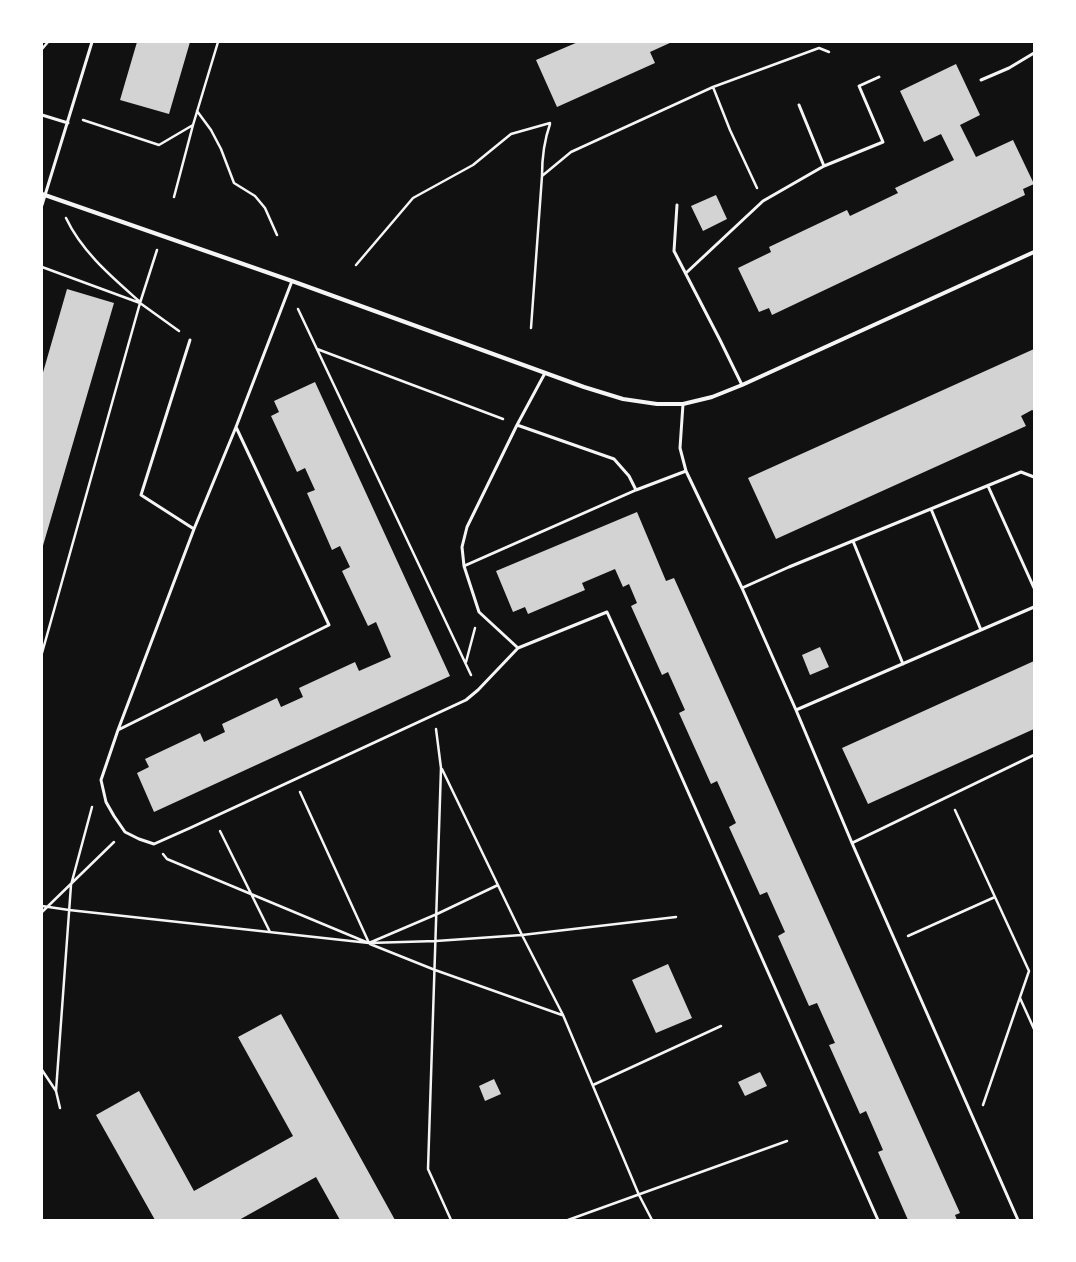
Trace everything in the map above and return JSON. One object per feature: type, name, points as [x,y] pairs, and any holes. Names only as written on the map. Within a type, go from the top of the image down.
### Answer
[{"type":"street","points":[[43,195],[292,281],[584,387],[623,399],[658,404],[683,404],[712,397],[742,385],[1034,252]]},
{"type":"lane","points":[[42,205],[43,195],[68,124],[92,42]]},
{"type":"lane","points":[[981,80],[1009,68],[1034,53]]},
{"type":"lane","points":[[686,273],[763,201],[824,166],[883,142],[859,86],[879,78]]},
{"type":"lane","points":[[799,105],[824,166]]},
{"type":"lane","points":[[42,115],[68,124]]},
{"type":"lane","points":[[677,205],[674,251],[742,385]]},
{"type":"lane","points":[[292,281],[263,353],[236,427],[194,529],[118,730],[101,780],[106,802],[114,816],[125,832],[154,844],[466,700],[478,690],[518,648],[607,612],[878,1220]]},
{"type":"lane","points":[[190,340],[141,495],[194,529]]},
{"type":"lane","points":[[518,648],[479,612],[464,566],[462,547],[466,527],[545,373]]},
{"type":"lane","points":[[683,404],[680,448],[686,471],[742,588],[895,942],[977,1124],[1018,1220]]},
{"type":"lane","points":[[517,425],[614,459],[629,476],[636,490]]},
{"type":"lane","points":[[118,730],[329,625],[236,427]]},
{"type":"lane","points":[[464,566],[636,490],[686,471]]},
{"type":"lane","points":[[742,588],[1021,472],[1034,477]]},
{"type":"lane","points":[[988,486],[1034,588]]},
{"type":"lane","points":[[931,509],[981,630]]},
{"type":"lane","points":[[853,541],[903,664]]},
{"type":"lane","points":[[796,710],[1034,607]]},
{"type":"lane","points":[[852,843],[1034,755]]},
{"type":"path","points":[[42,49],[48,42]]},
{"type":"path","points":[[174,198],[193,125],[218,42]]},
{"type":"path","points":[[542,176],[571,152],[714,87],[819,48],[829,52]]},
{"type":"path","points":[[714,87],[730,130],[763,201]]},
{"type":"path","points":[[197,111],[211,130],[221,149],[234,183],[255,196],[265,208],[277,235]]},
{"type":"path","points":[[70,116],[159,145],[193,125]]},
{"type":"path","points":[[356,265],[413,198],[473,165],[511,134],[550,123],[544,139],[531,328]]},
{"type":"path","points":[[59,200],[66,220],[81,243],[102,268],[140,303],[190,340]]},
{"type":"path","points":[[42,653],[140,303],[161,236]]},
{"type":"path","points":[[42,267],[140,303]]},
{"type":"path","points":[[285,299],[298,309],[478,690]]},
{"type":"path","points":[[317,348],[517,425]]},
{"type":"path","points":[[466,662],[479,612]]},
{"type":"path","points":[[434,714],[441,768],[428,1169],[451,1220]]},
{"type":"path","points":[[441,768],[522,935],[563,1015],[639,1195],[652,1220]]},
{"type":"path","points":[[294,779],[369,943]]},
{"type":"path","points":[[60,1108],[56,1091],[71,885],[90,814],[101,780]]},
{"type":"path","points":[[949,797],[1029,971],[977,1124]]},
{"type":"path","points":[[213,818],[270,932]]},
{"type":"path","points":[[42,912],[125,832]]},
{"type":"path","points":[[154,844],[168,859],[435,970],[563,1015]]},
{"type":"path","points":[[369,943],[437,914],[498,885]]},
{"type":"path","points":[[895,942],[995,897]]},
{"type":"path","points":[[42,906],[369,943],[436,941],[522,935],[676,917]]},
{"type":"path","points":[[1020,998],[1034,1029]]},
{"type":"path","points":[[593,1085],[721,1026]]},
{"type":"path","points":[[42,1070],[56,1091]]},
{"type":"path","points":[[568,1220],[787,1141]]},
{"type":"building","points":[[137,42],[190,42],[169,114],[120,100]]},
{"type":"building","points":[[578,42],[672,42],[650,52],[655,63],[557,107],[536,60]]},
{"type":"building","points":[[956,64],[980,115],[960,125],[976,157],[1013,140],[1034,184],[1023,189],[1025,195],[772,315],[769,308],[759,312],[738,268],[771,252],[769,247],[847,210],[850,216],[898,193],[895,188],[954,160],[941,134],[924,142],[900,91]]},
{"type":"building","points":[[716,195],[727,219],[703,231],[691,206]]},
{"type":"building","points":[[67,289],[114,303],[42,549],[42,376]]},
{"type":"building","points":[[1034,349],[1034,411],[1032,410],[1021,416],[1026,426],[776,539],[748,478]]},
{"type":"building","points":[[315,382],[450,676],[154,812],[137,773],[149,767],[145,759],[200,733],[204,742],[225,732],[222,724],[277,698],[281,707],[303,697],[299,688],[355,662],[359,671],[391,657],[376,622],[368,626],[342,571],[350,567],[340,546],[332,550],[307,493],[315,490],[305,468],[297,472],[271,416],[279,412],[274,401]]},
{"type":"building","points":[[637,512],[666,581],[674,578],[960,1213],[955,1215],[957,1220],[908,1220],[878,1152],[883,1150],[866,1111],[860,1114],[829,1045],[835,1043],[817,1003],[809,1006],[778,936],[785,932],[767,892],[760,895],[729,827],[736,823],[717,781],[711,784],[679,713],[685,710],[668,672],[662,675],[631,606],[637,603],[629,584],[623,587],[615,569],[582,583],[585,590],[528,614],[525,607],[513,612],[496,571]]},
{"type":"building","points":[[820,647],[829,667],[810,675],[802,655]]},
{"type":"building","points":[[1034,661],[1034,729],[868,804],[842,748]]},
{"type":"building","points":[[668,964],[692,1018],[656,1033],[632,980]]},
{"type":"building","points":[[281,1014],[395,1220],[340,1220],[316,1177],[239,1220],[155,1220],[96,1115],[139,1091],[194,1191],[293,1136],[238,1037]]},
{"type":"building","points":[[760,1072],[767,1086],[745,1096],[738,1082]]},
{"type":"building","points":[[494,1079],[501,1094],[485,1101],[479,1086]]}]
